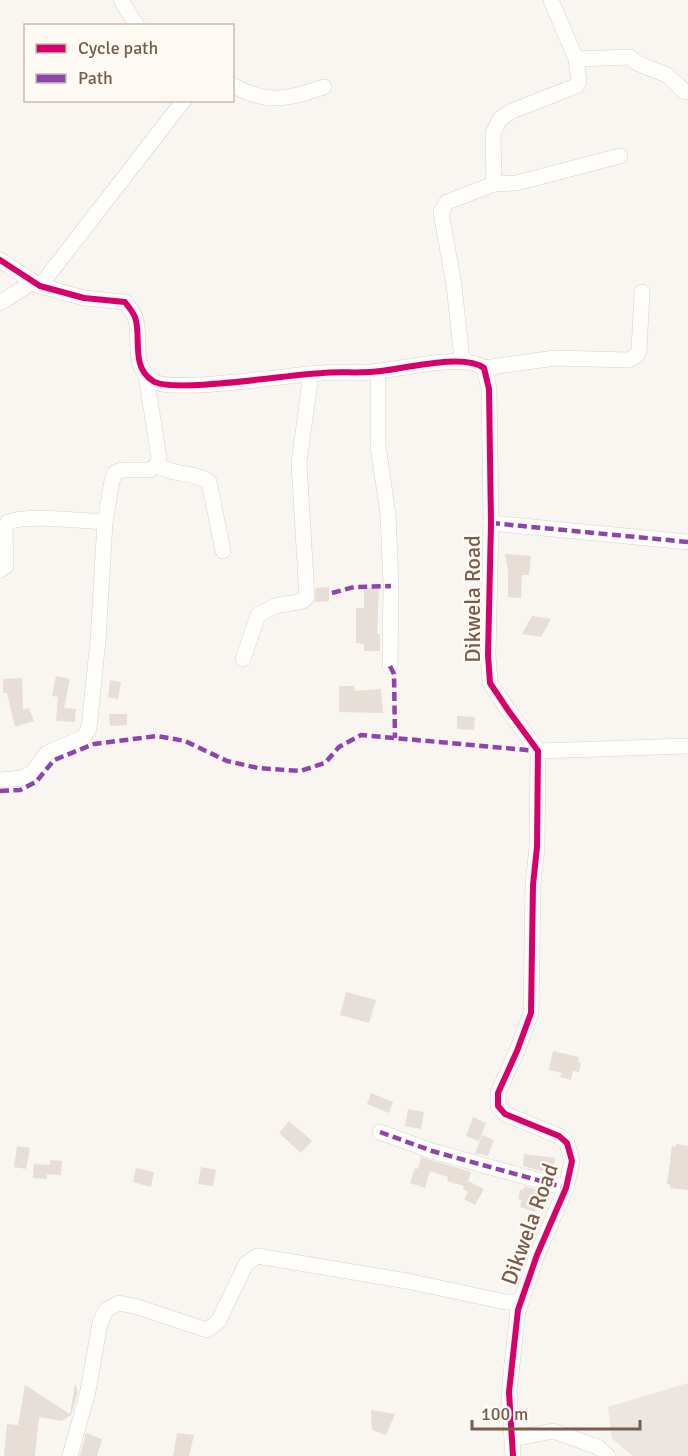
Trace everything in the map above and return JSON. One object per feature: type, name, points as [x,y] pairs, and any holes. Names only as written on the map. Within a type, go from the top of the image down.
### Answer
[{"type":"street","points":[[121,0],[136,24]]},
{"type":"street","points":[[494,184],[493,133],[500,119],[512,111],[576,86],[579,82],[576,59],[551,0]]},
{"type":"street","points":[[576,59],[630,57],[637,63],[667,75],[685,92]]},
{"type":"street","points":[[234,86],[246,93],[277,100],[299,96],[324,87]]},
{"type":"street","points":[[0,303],[36,284],[182,102]]},
{"type":"street","points":[[462,360],[454,285],[441,212],[447,202],[494,184],[516,183],[620,156]]},
{"type":"street","points":[[0,260],[36,284],[84,298],[125,302],[135,317],[138,357],[146,375],[159,458],[157,465],[150,470],[121,470],[115,473],[105,522],[98,640],[89,728],[84,737],[47,753],[33,772],[23,778],[0,780]]},
{"type":"street","points":[[146,375],[154,382],[171,386],[311,374],[378,371],[462,360],[477,362],[484,368],[555,358],[628,360],[637,356],[639,350],[642,292]]},
{"type":"street","name":"Dikwela Road","points":[[484,368],[489,389],[491,523],[488,655],[490,683],[538,750],[537,847],[532,885],[531,1013],[518,1051],[498,1093],[498,1106],[505,1114],[559,1136],[567,1143],[572,1161],[566,1188],[537,1255],[518,1310],[509,1392],[513,1456]]},
{"type":"street","points":[[378,371],[378,446],[389,524],[390,666]]},
{"type":"street","points":[[243,659],[258,615],[275,606],[303,601],[307,597],[299,463],[311,374]]},
{"type":"street","points":[[157,465],[166,471],[203,478],[209,482],[223,551]]},
{"type":"street","points":[[0,570],[6,566],[5,529],[8,522],[15,519],[35,519],[105,522]]},
{"type":"street","points":[[491,523],[688,542]]},
{"type":"street","points":[[538,750],[688,746]]},
{"type":"street","points":[[380,1132],[432,1151],[566,1188]]},
{"type":"street","points":[[70,1456],[88,1391],[100,1323],[106,1310],[119,1303],[207,1330],[218,1322],[246,1264],[257,1256],[407,1281],[506,1302],[520,1302]]},
{"type":"street","points":[[512,1439],[553,1431],[598,1447],[608,1456]]},
{"type":"shaded area","points":[[688,1383],[688,1456],[633,1456],[612,1439],[608,1407]]},
{"type":"building","points":[[505,554],[531,556],[529,575],[522,575],[521,598],[508,597],[508,571]]},
{"type":"building","points":[[329,587],[329,601],[315,602],[316,588]]},
{"type":"building","points":[[364,588],[379,588],[377,634],[380,634],[380,651],[364,651],[364,644],[356,643],[356,608],[364,608]]},
{"type":"building","points":[[532,616],[551,619],[541,637],[522,634]]},
{"type":"building","points":[[56,676],[70,679],[64,708],[76,709],[75,722],[56,721],[58,697],[52,696]]},
{"type":"building","points":[[22,678],[23,710],[29,708],[34,721],[15,727],[7,693],[3,693],[3,679]]},
{"type":"building","points":[[110,680],[121,682],[118,699],[108,697]]},
{"type":"building","points":[[339,686],[354,686],[355,691],[381,689],[383,713],[339,712]]},
{"type":"building","points":[[109,714],[127,714],[127,725],[110,726]]},
{"type":"building","points":[[457,716],[475,717],[474,730],[457,729]]},
{"type":"building","points":[[346,992],[376,1000],[369,1023],[340,1015]]},
{"type":"building","points":[[553,1051],[579,1057],[578,1062],[581,1063],[579,1072],[573,1071],[571,1080],[560,1077],[562,1073],[549,1070]]},
{"type":"building","points":[[371,1093],[393,1102],[389,1113],[367,1104]]},
{"type":"building","points":[[408,1109],[424,1112],[421,1129],[405,1126]]},
{"type":"building","points":[[473,1117],[486,1123],[479,1141],[466,1136]]},
{"type":"building","points":[[289,1121],[312,1141],[301,1153],[279,1133]]},
{"type":"building","points":[[482,1135],[494,1140],[488,1156],[475,1153]]},
{"type":"building","points":[[676,1144],[688,1146],[688,1190],[670,1188],[671,1185],[667,1184],[672,1146],[676,1147]]},
{"type":"building","points":[[17,1146],[30,1148],[26,1169],[14,1167]]},
{"type":"building","points":[[524,1154],[555,1158],[553,1174],[523,1166]]},
{"type":"building","points":[[421,1157],[471,1172],[468,1181],[484,1189],[475,1205],[464,1199],[468,1192],[463,1189],[464,1186],[447,1181],[448,1177],[430,1171],[425,1188],[410,1183],[415,1168],[418,1169]]},
{"type":"building","points":[[50,1160],[62,1161],[61,1175],[47,1174],[47,1179],[33,1178],[34,1164],[50,1165]]},
{"type":"building","points":[[201,1167],[216,1170],[213,1186],[198,1184]]},
{"type":"building","points":[[136,1168],[154,1172],[151,1187],[133,1182]]},
{"type":"building","points":[[524,1186],[537,1190],[536,1194],[541,1195],[536,1212],[520,1207],[522,1200],[518,1199],[520,1190],[524,1189]]},
{"type":"building","points":[[75,1384],[78,1392],[71,1415],[62,1421],[39,1417],[35,1456],[4,1456],[7,1424],[18,1425],[25,1385],[70,1414]]},
{"type":"building","points":[[371,1410],[395,1414],[386,1435],[372,1430]]},
{"type":"building","points":[[86,1433],[102,1439],[97,1456],[80,1456]]},
{"type":"building","points":[[177,1433],[194,1435],[189,1456],[173,1456]]},
{"type":"marked path","points":[[491,523],[688,542]]},
{"type":"marked path","points":[[332,593],[354,587],[391,586]]},
{"type":"marked path","points":[[390,666],[394,674],[395,738]]},
{"type":"marked path","points":[[0,791],[20,790],[36,782],[54,760],[94,744],[157,736],[185,741],[227,761],[258,768],[300,771],[325,763],[339,747],[361,735],[538,751]]},
{"type":"marked path","points":[[380,1132],[432,1151],[566,1188]]},
{"type":"cycle path","points":[[0,260],[40,286],[84,298],[125,302],[132,311],[137,325],[141,368],[153,381],[165,384],[207,384],[322,373],[374,372],[449,362],[475,364],[484,368],[489,389],[491,523],[488,655],[490,683],[538,751],[531,1013],[498,1093],[498,1106],[505,1114],[559,1136],[567,1143],[572,1161],[566,1188],[537,1255],[518,1310],[509,1392],[513,1456]]}]
